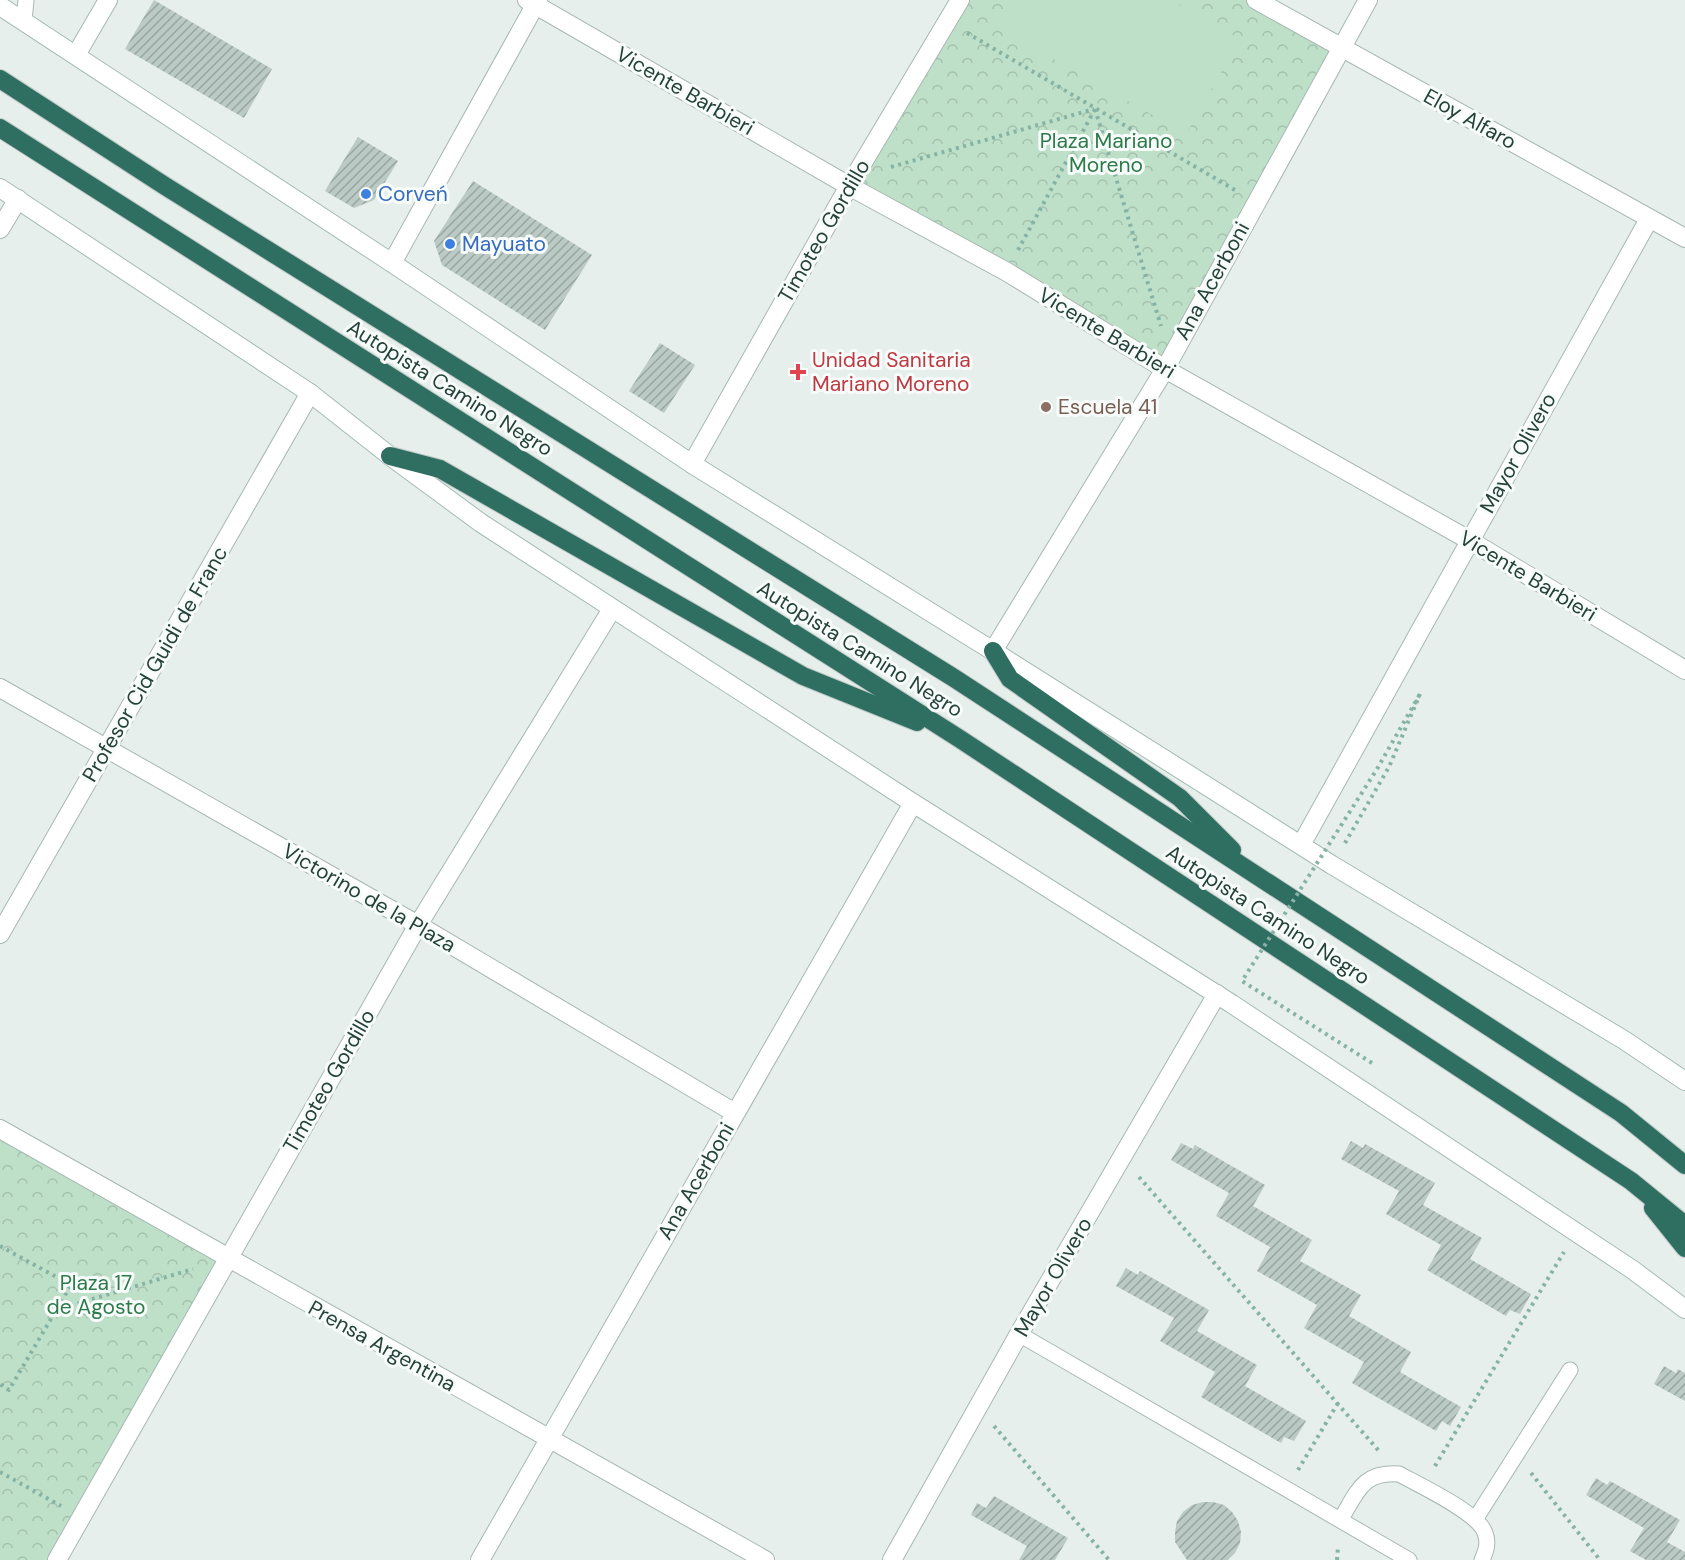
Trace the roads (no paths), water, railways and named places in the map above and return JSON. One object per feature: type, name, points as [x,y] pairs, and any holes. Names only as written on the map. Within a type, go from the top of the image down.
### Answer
[{"type":"highway","name":"Autopista Camino Negro","points":[[0,79],[165,186],[954,678],[1621,1113],[1685,1165]]},
{"type":"highway","name":"Autopista Camino Negro","points":[[0,128],[960,739],[1631,1180],[1685,1224]]},
{"type":"highway","points":[[390,456],[440,468],[803,676],[960,739]]},
{"type":"highway","points":[[993,651],[1010,680],[1180,798],[1259,876]]},
{"type":"highway","points":[[1631,1180],[1685,1248]]},
{"type":"street","points":[[76,55],[108,0]]},
{"type":"street","name":"Timoteo Gordillo","points":[[692,464],[866,156],[960,0]]},
{"type":"street","name":"Eloy Alfaro","points":[[1256,0],[1685,238]]},
{"type":"street","name":"Ana Acerboni","points":[[993,651],[1168,363],[1368,0]]},
{"type":"street","points":[[392,263],[533,2]]},
{"type":"street","name":"Vicente Barbieri","points":[[533,2],[849,186],[1168,363],[1685,670]]},
{"type":"street","points":[[0,6],[392,263],[692,464],[1332,865],[1624,1040],[1685,1081]]},
{"type":"street","points":[[0,188],[310,393],[481,523],[913,803],[1217,994],[1633,1270],[1685,1309]]},
{"type":"street","points":[[0,229],[18,199]]},
{"type":"street","name":"Mayor Olivero","points":[[1300,845],[1649,219]]},
{"type":"street","name":"Profesor Cid Guidi de Franc","points":[[0,934],[310,393]]},
{"type":"street","name":"Timoteo Gordillo","points":[[57,1560],[418,925],[612,609]]},
{"type":"street","name":"Victorino de la Plaza","points":[[0,688],[418,925],[735,1113]]},
{"type":"street","name":"Ana Acerboni","points":[[480,1560],[913,803]]},
{"type":"street","name":"Mayor Olivero","points":[[892,1560],[1019,1334],[1217,994]]},
{"type":"street","name":"Prensa Argentina","points":[[0,1130],[765,1560]]},
{"type":"lane","points":[[24,21],[26,0]]},
{"type":"lane","points":[[1019,1334],[1409,1560]]},
{"type":"lane","points":[[1476,1518],[1570,1370]]},
{"type":"lane","points":[[1341,1519],[1364,1482],[1386,1473],[1399,1474],[1476,1518],[1485,1530],[1488,1544],[1482,1560]]},
{"type":"place","name":"Corveń","points":[[366,194]]},
{"type":"place","name":"Mayuato","points":[[450,244]]},
{"type":"place","name":"Unidad Sanitaria Mariano Moreno","points":[[798,372]]},
{"type":"place","name":"Escuela 41","points":[[1046,407]]},
{"type":"park label","name":"Plaza Mariano Moreno","points":[[1106,153]]},
{"type":"park label","name":"Plaza 17 de Agosto","points":[[96,1295]]}]
